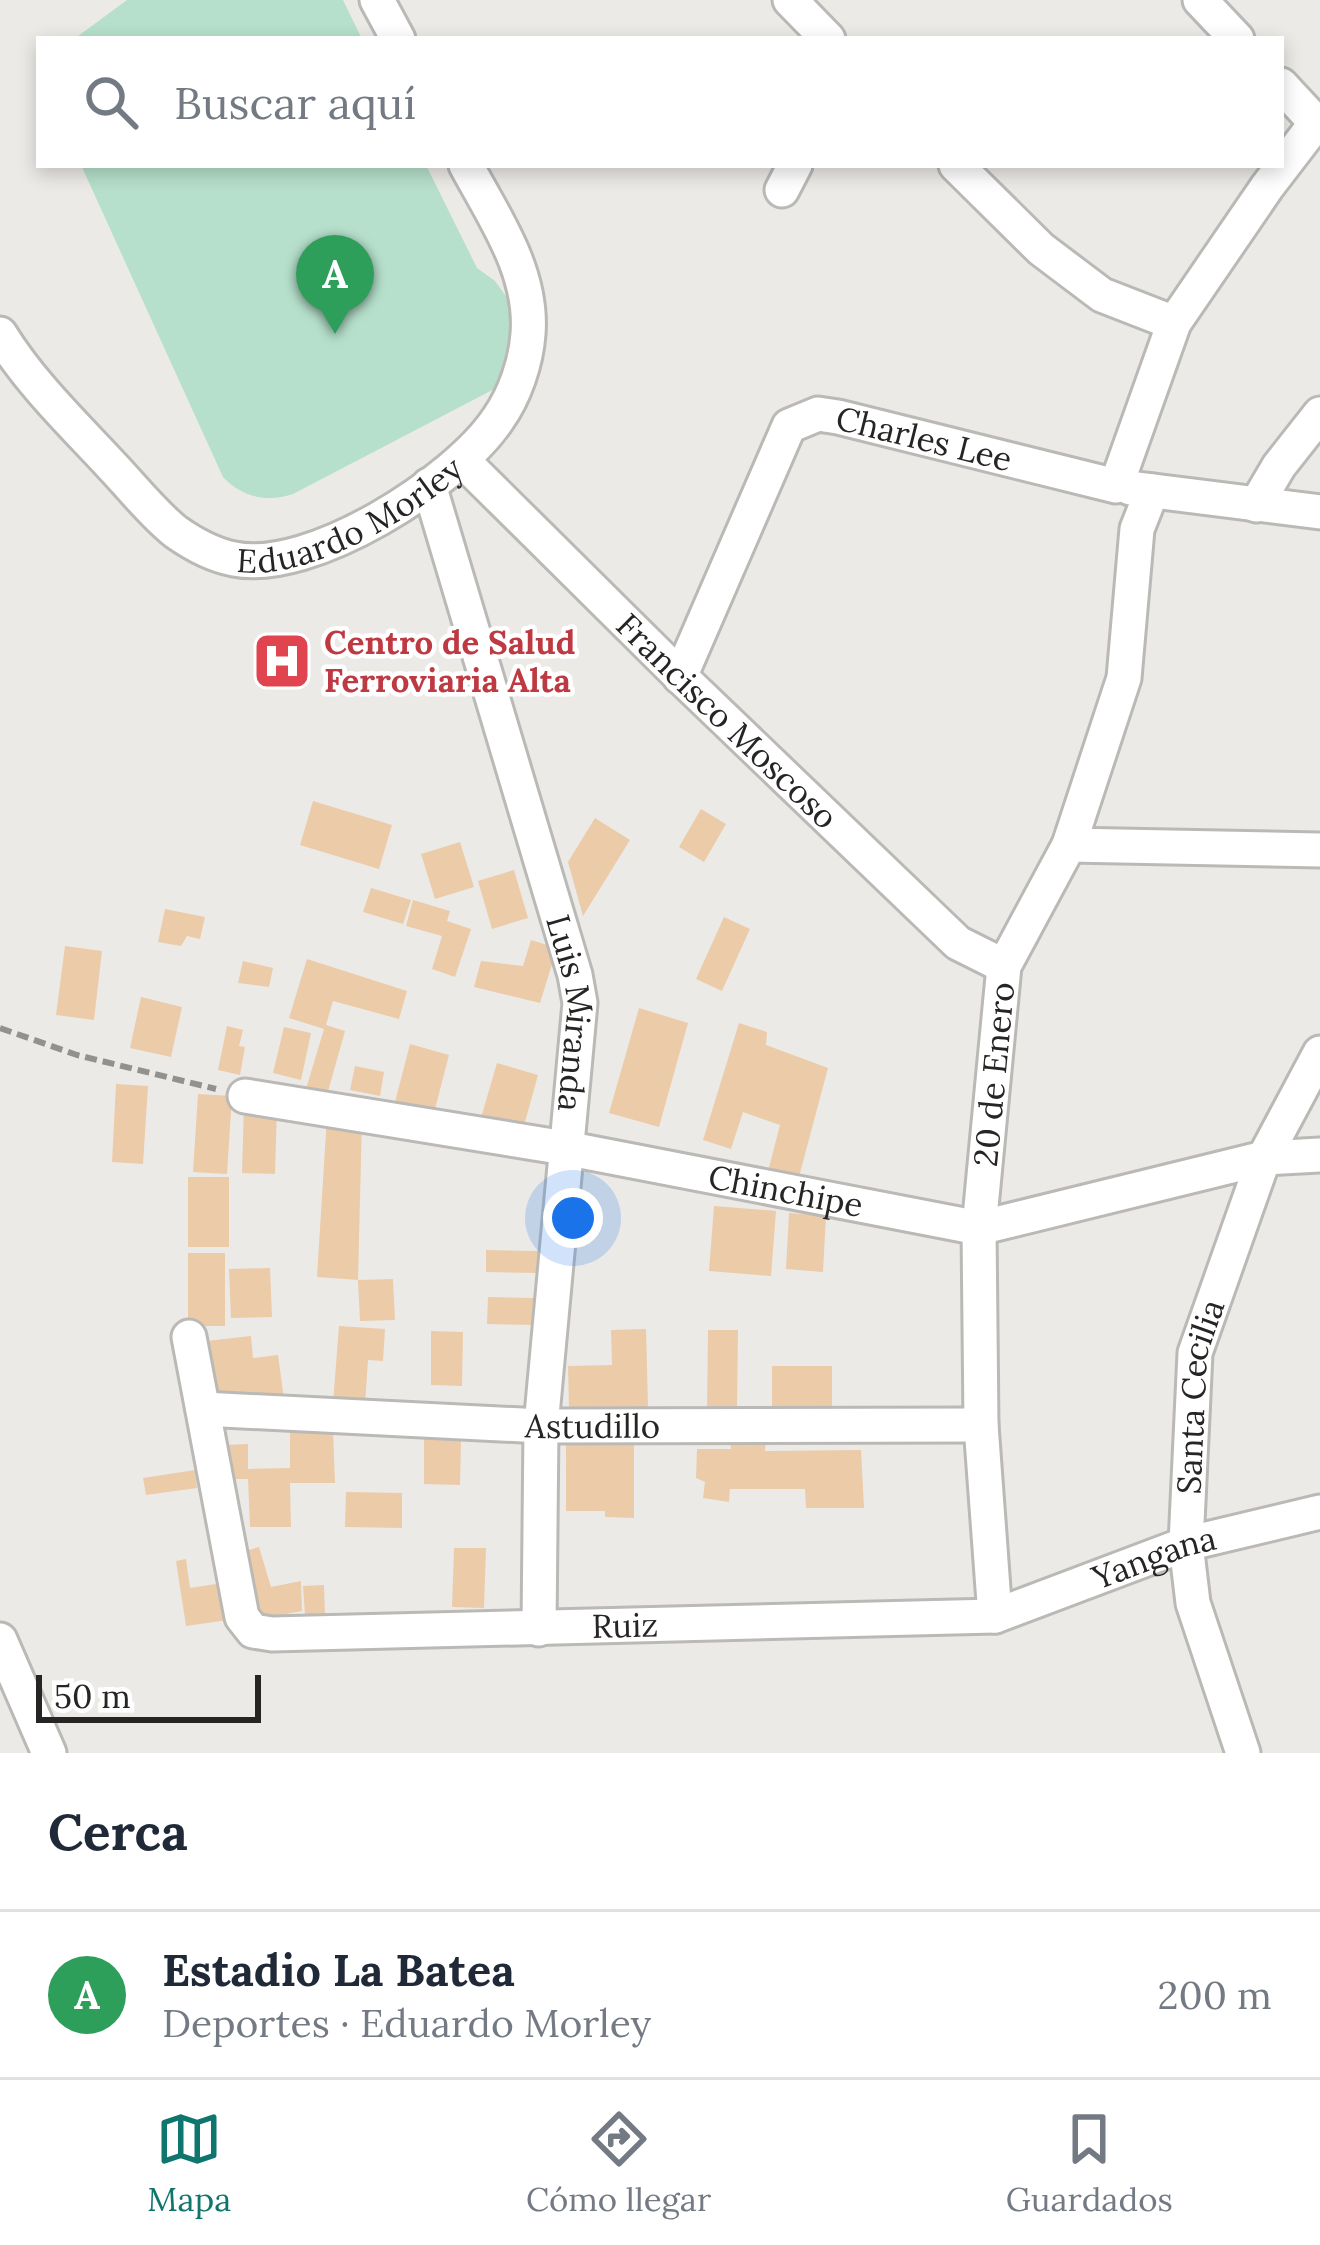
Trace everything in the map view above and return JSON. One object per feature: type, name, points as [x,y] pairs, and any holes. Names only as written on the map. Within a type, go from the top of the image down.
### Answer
[{"type":"street","points":[[377,0],[396,36]]},
{"type":"street","points":[[790,0],[825,36]]},
{"type":"street","points":[[1200,0],[1234,36]]},
{"type":"street","points":[[1284,89],[1318,125],[1284,166]]},
{"type":"street","name":"Eduardo Morley","points":[[0,334],[96,449],[174,530],[202,548],[235,560],[290,559],[339,539],[462,460],[498,419],[518,381],[528,336],[528,299],[519,266],[468,168]]},
{"type":"street","points":[[959,168],[1041,249],[1102,295],[1174,323]]},
{"type":"street","points":[[1116,486],[1174,323],[1283,168]]},
{"type":"street","name":"Charles Lee","points":[[680,676],[788,426],[818,414],[1116,486],[1320,512]]},
{"type":"street","points":[[1256,505],[1279,466],[1320,414]]},
{"type":"street","name":"Francisco Moscoso","points":[[462,460],[958,943],[1004,967]]},
{"type":"street","name":"Luis Miranda","points":[[429,485],[575,975],[579,1029],[541,1426],[539,1629]]},
{"type":"street","name":"20 de Enero","points":[[995,1616],[981,1425],[979,1228],[1004,967],[1069,845],[1124,678],[1137,529],[1152,491]]},
{"type":"street","points":[[1069,845],[1320,850]]},
{"type":"street","name":"Santa Cecilia","points":[[1244,1753],[1193,1603],[1186,1544],[1195,1353],[1264,1158],[1320,1053]]},
{"type":"street","name":"Chinchipe","points":[[245,1096],[565,1148],[979,1228],[1264,1158],[1320,1155]]},
{"type":"street","points":[[189,1337],[203,1409]]},
{"type":"street","name":"Astudillo","points":[[203,1409],[541,1426],[981,1425]]},
{"type":"street","name":"Ruiz","points":[[203,1409],[242,1617],[254,1631],[539,1629],[995,1616]]},
{"type":"street","name":"Yangana","points":[[995,1616],[1186,1544],[1320,1512]]},
{"type":"street","points":[[0,1640],[50,1753]]},
{"type":"path","points":[[0,1028],[77,1054],[245,1096]]},
{"type":"green space","points":[[127,0],[343,0],[361,36],[78,36]]},
{"type":"green space","points":[[82,168],[427,168],[477,268],[508,299],[512,351],[502,385],[293,494],[264,498],[247,494],[223,477]]},
{"type":"building","points":[[313,801],[392,825],[379,869],[300,845]]},
{"type":"building","points":[[701,809],[726,824],[704,862],[679,847]]},
{"type":"building","points":[[595,818],[630,840],[583,916],[568,862]]},
{"type":"building","points":[[460,842],[474,887],[435,899],[421,854]]},
{"type":"building","points":[[514,870],[528,918],[492,929],[478,881]]},
{"type":"building","points":[[371,888],[411,900],[403,924],[363,912]]},
{"type":"building","points":[[413,900],[450,911],[447,921],[471,929],[455,977],[432,969],[442,936],[406,926]]},
{"type":"building","points":[[165,909],[205,917],[200,939],[187,936],[181,946],[158,942]]},
{"type":"building","points":[[724,917],[750,929],[722,991],[696,979]]},
{"type":"building","points":[[531,940],[557,948],[540,1003],[474,987],[481,961],[523,966]]},
{"type":"building","points":[[65,946],[102,951],[94,1020],[56,1015]]},
{"type":"building","points":[[307,959],[407,991],[399,1019],[333,1001],[326,1025],[345,1031],[327,1095],[306,1089],[324,1029],[289,1018]]},
{"type":"building","points":[[243,961],[273,968],[269,987],[238,983]]},
{"type":"building","points":[[141,997],[182,1007],[171,1057],[130,1048]]},
{"type":"building","points":[[639,1008],[688,1023],[659,1127],[609,1113]]},
{"type":"building","points":[[739,1023],[767,1032],[766,1045],[828,1068],[796,1188],[766,1179],[780,1125],[743,1112],[731,1149],[703,1140]]},
{"type":"building","points":[[227,1026],[243,1030],[240,1075],[218,1070]]},
{"type":"building","points":[[284,1027],[311,1033],[301,1080],[273,1073]]},
{"type":"building","points":[[410,1044],[449,1055],[434,1113],[395,1102]]},
{"type":"building","points":[[497,1063],[538,1075],[522,1133],[480,1121]]},
{"type":"building","points":[[355,1066],[384,1072],[380,1096],[350,1090]]},
{"type":"building","points":[[116,1084],[148,1086],[143,1164],[112,1162]]},
{"type":"building","points":[[198,1094],[232,1096],[227,1174],[193,1172]]},
{"type":"building","points":[[244,1104],[277,1105],[275,1174],[242,1173]]},
{"type":"building","points":[[327,1116],[362,1119],[358,1280],[317,1277]]},
{"type":"building","points":[[188,1177],[229,1177],[229,1247],[188,1247]]},
{"type":"building","points":[[714,1206],[776,1211],[771,1276],[709,1271]]},
{"type":"building","points":[[789,1213],[826,1216],[823,1272],[786,1269]]},
{"type":"building","points":[[486,1250],[538,1251],[538,1273],[486,1272]]},
{"type":"building","points":[[188,1253],[225,1253],[225,1326],[188,1326]]},
{"type":"building","points":[[270,1268],[272,1317],[231,1318],[229,1269]]},
{"type":"building","points":[[393,1279],[395,1320],[360,1321],[358,1280]]},
{"type":"building","points":[[488,1297],[535,1298],[535,1325],[487,1324]]},
{"type":"building","points":[[339,1326],[385,1329],[383,1361],[368,1360],[365,1405],[333,1403]]},
{"type":"building","points":[[646,1329],[648,1407],[569,1408],[568,1366],[612,1365],[611,1330]]},
{"type":"building","points":[[708,1330],[738,1330],[737,1413],[707,1413]]},
{"type":"building","points":[[431,1331],[463,1332],[462,1386],[431,1385]]},
{"type":"building","points":[[251,1336],[253,1358],[278,1355],[284,1399],[213,1406],[206,1341]]},
{"type":"building","points":[[772,1366],[832,1366],[832,1412],[772,1411]]},
{"type":"building","points":[[290,1430],[333,1430],[335,1483],[290,1483],[291,1527],[250,1527],[248,1479],[223,1479],[222,1445],[248,1444],[248,1469],[290,1468]]},
{"type":"building","points":[[424,1439],[461,1440],[460,1485],[424,1484]]},
{"type":"building","points":[[566,1441],[634,1442],[634,1518],[605,1517],[605,1511],[566,1511]]},
{"type":"building","points":[[730,1441],[766,1441],[765,1451],[861,1450],[864,1508],[806,1508],[805,1489],[730,1489],[729,1502],[703,1498],[705,1482],[696,1478],[697,1449],[731,1449]]},
{"type":"building","points":[[195,1470],[197,1488],[146,1495],[143,1478]]},
{"type":"building","points":[[346,1492],[402,1493],[402,1528],[345,1527]]},
{"type":"building","points":[[259,1547],[271,1587],[301,1581],[302,1611],[254,1620],[239,1553]]},
{"type":"building","points":[[454,1548],[486,1548],[484,1608],[452,1607]]},
{"type":"building","points":[[186,1559],[190,1588],[222,1583],[228,1620],[186,1626],[176,1561]]},
{"type":"building","points":[[324,1585],[325,1614],[305,1615],[303,1586]]},
{"type":"place","name":"Estadio La Batea","points":[[335,334]]},
{"type":"place","name":"Centro de Salud Ferroviaria Alta","points":[[282,661]]}]
